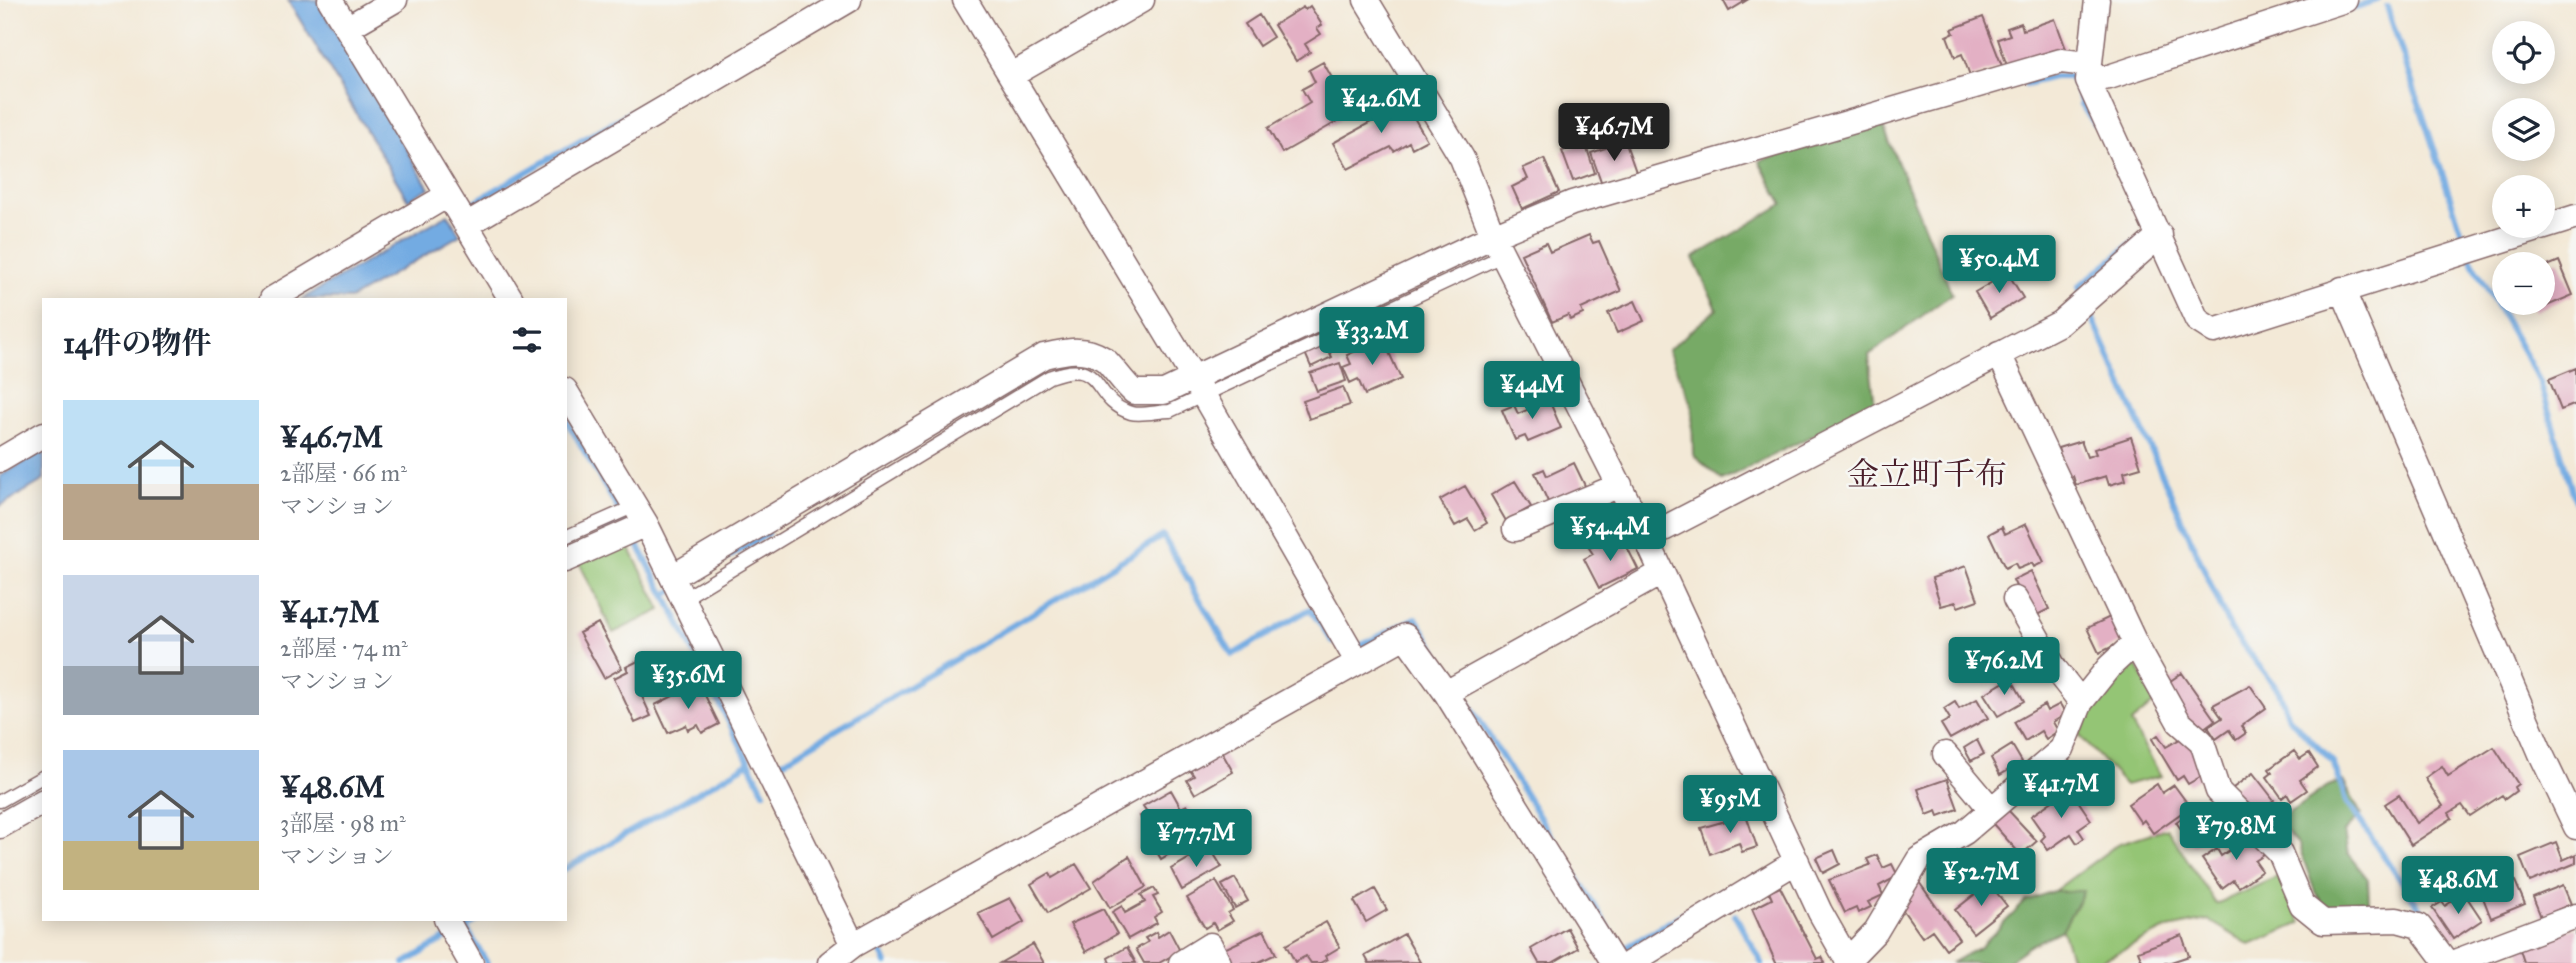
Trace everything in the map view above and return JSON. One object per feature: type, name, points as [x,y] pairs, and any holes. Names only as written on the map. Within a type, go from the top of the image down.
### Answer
[{"type":"street","points":[[330,0],[347,28],[433,204],[466,225],[510,298]]},
{"type":"street","points":[[347,28],[395,0]]},
{"type":"street","points":[[466,225],[849,0]]},
{"type":"street","points":[[965,0],[1198,386],[1357,661]]},
{"type":"street","points":[[1012,75],[1142,0]]},
{"type":"street","points":[[1366,0],[1462,158],[1499,245],[1646,538],[1820,912],[1848,962],[1876,931],[1919,859],[1965,832],[2062,749],[2081,702],[2109,667],[2135,643]]},
{"type":"street","points":[[2097,0],[2088,72],[2098,105],[2197,320],[2214,331],[2576,216]]},
{"type":"street","points":[[678,588],[1044,356],[1075,349],[1105,359],[1119,380],[1134,392],[1164,392],[1198,386],[1499,245],[1572,203],[2061,61],[2109,77],[2345,0]]},
{"type":"street","points":[[274,298],[433,204]]},
{"type":"street","points":[[1646,538],[2060,323],[2160,235]]},
{"type":"street","points":[[2342,289],[2542,756],[2576,827]]},
{"type":"street","points":[[1999,354],[2135,643],[2179,722],[2202,742],[2218,791],[2280,853],[2302,905],[2323,922],[2397,920],[2419,926],[2455,961],[2576,916]]},
{"type":"street","points":[[567,394],[631,519],[678,588],[840,955],[1405,636],[1446,693],[1614,963]]},
{"type":"street","points":[[0,460],[42,436]]},
{"type":"street","points":[[1515,529],[1620,485]]},
{"type":"street","points":[[567,560],[631,519]]},
{"type":"street","points":[[1446,693],[1661,573]]},
{"type":"street","points":[[2015,598],[2055,669],[2081,702]]},
{"type":"street","points":[[1945,754],[1991,809]]},
{"type":"street","points":[[0,826],[42,802]]},
{"type":"street","points":[[1630,963],[1797,860]]},
{"type":"street","points":[[451,929],[471,963]]},
{"type":"street","points":[[1181,963],[1210,945],[1219,963]]},
{"type":"lane","points":[[567,536],[631,519]]},
{"type":"lane","points":[[0,801],[42,777]]},
{"type":"green space","points":[[1883,126],[1952,294],[1869,355],[1875,405],[1722,480],[1693,455],[1692,405],[1668,350],[1717,309],[1693,258],[1783,204],[1759,161]]},
{"type":"green space","points":[[626,541],[661,610],[613,633],[579,562]]},
{"type":"green space","points":[[2135,663],[2157,701],[2131,723],[2161,776],[2125,785],[2079,735],[2108,680]]},
{"type":"green space","points":[[2343,781],[2361,814],[2344,832],[2348,854],[2368,879],[2369,901],[2327,910],[2315,892],[2298,844],[2277,821],[2328,786]]},
{"type":"green space","points":[[2167,828],[2216,904],[2279,876],[2301,923],[2250,945],[2208,920],[2168,928],[2096,963],[2073,963],[2062,930],[2083,891],[2054,891],[2118,844]]},
{"type":"green space","points":[[2054,891],[2084,891],[2062,930],[2031,945],[2005,963],[1951,963],[1980,947],[2027,900]]},
{"type":"water","points":[[288,0],[317,0],[429,188],[408,200]]},
{"type":"water","points":[[448,214],[460,235],[352,298],[304,298]]},
{"type":"water","points":[[42,452],[42,481],[0,506],[0,476]]},
{"type":"building","points":[[1723,0],[1747,0],[1729,11]]},
{"type":"building","points":[[1310,6],[1322,25],[1317,28],[1321,34],[1305,44],[1310,52],[1296,61],[1274,25],[1303,7],[1305,10]]},
{"type":"building","points":[[1259,15],[1273,37],[1259,46],[1245,24]]},
{"type":"building","points":[[1983,17],[2002,66],[1971,78],[1962,54],[1955,57],[1947,36],[1954,33],[1952,29]]},
{"type":"building","points":[[2055,19],[2066,49],[2008,69],[1998,39],[2010,35],[2007,28],[2021,23],[2023,30]]},
{"type":"building","points":[[1323,62],[1341,94],[1329,101],[1340,120],[1282,153],[1268,128],[1310,103],[1302,89],[1315,82],[1309,70]]},
{"type":"building","points":[[1402,97],[1427,140],[1412,148],[1409,142],[1394,151],[1391,147],[1348,169],[1333,143],[1391,111],[1387,105]]},
{"type":"building","points":[[1625,141],[1636,172],[1602,184],[1591,153]]},
{"type":"building","points":[[1585,143],[1595,173],[1573,181],[1562,151]]},
{"type":"building","points":[[1544,159],[1559,192],[1522,209],[1512,187],[1528,179],[1523,168]]},
{"type":"building","points":[[1589,235],[1593,243],[1599,241],[1621,291],[1581,309],[1583,314],[1570,320],[1568,315],[1552,322],[1521,254],[1546,243],[1550,252]]},
{"type":"building","points":[[2559,261],[2573,295],[2555,303],[2555,263]]},
{"type":"building","points":[[2008,273],[2023,298],[1990,318],[1975,292]]},
{"type":"building","points":[[1635,301],[1644,321],[1617,333],[1608,313]]},
{"type":"building","points":[[1383,339],[1401,379],[1365,395],[1358,379],[1350,383],[1343,367],[1351,364],[1347,355]]},
{"type":"building","points":[[1325,343],[1332,357],[1311,367],[1305,353]]},
{"type":"building","points":[[1340,363],[1346,381],[1317,391],[1310,373]]},
{"type":"building","points":[[2576,368],[2576,404],[2561,410],[2549,379]]},
{"type":"building","points":[[1343,387],[1350,405],[1309,419],[1303,401]]},
{"type":"building","points":[[1549,400],[1561,428],[1528,442],[1525,436],[1515,440],[1502,410],[1514,405],[1518,414]]},
{"type":"building","points":[[2131,437],[2141,467],[2124,472],[2126,480],[2109,485],[2106,476],[2076,485],[2073,476],[2067,478],[2058,448],[2081,441],[2087,457],[2096,454],[2094,449]]},
{"type":"building","points":[[1574,463],[1588,492],[1549,504],[1535,473],[1544,469],[1547,476]]},
{"type":"building","points":[[1515,481],[1531,507],[1506,521],[1491,495]]},
{"type":"building","points":[[1465,486],[1487,523],[1475,530],[1468,519],[1455,526],[1440,500]]},
{"type":"building","points":[[2026,524],[2044,562],[2034,567],[2032,563],[2018,569],[2015,563],[2005,568],[1989,534],[2002,527],[2005,534]]},
{"type":"building","points":[[1623,539],[1638,569],[1599,588],[1584,559],[1593,554],[1589,548],[1602,542],[1605,548]]},
{"type":"building","points":[[1966,566],[1978,600],[1958,607],[1956,602],[1941,606],[1932,578]]},
{"type":"building","points":[[2031,571],[2049,609],[2031,618],[2013,580]]},
{"type":"building","points":[[2112,616],[2124,641],[2099,653],[2087,628]]},
{"type":"building","points":[[598,623],[622,668],[604,678],[579,633]]},
{"type":"building","points":[[650,655],[662,679],[639,690],[651,716],[635,723],[614,678],[628,671],[626,667]]},
{"type":"building","points":[[2182,673],[2215,720],[2200,731],[2186,718],[2163,686]]},
{"type":"building","points":[[2011,678],[2024,701],[1998,716],[1984,694]]},
{"type":"building","points":[[699,683],[719,724],[702,733],[698,725],[688,730],[686,725],[668,733],[655,705]]},
{"type":"building","points":[[2250,685],[2266,708],[2241,726],[2246,733],[2236,740],[2229,730],[2216,739],[2208,727],[2222,718],[2213,705]]},
{"type":"building","points":[[1977,699],[1988,718],[1950,739],[1941,724],[1950,719],[1944,709],[1955,702],[1959,709]]},
{"type":"building","points":[[2060,704],[2066,714],[2053,722],[2058,731],[2046,739],[2041,731],[2025,741],[2014,722],[2044,705],[2047,711]]},
{"type":"building","points":[[2158,735],[2166,747],[2182,738],[2190,741],[2205,774],[2188,784],[2183,776],[2177,780],[2152,739]]},
{"type":"building","points":[[1977,740],[1984,754],[1971,761],[1964,748]]},
{"type":"building","points":[[2012,745],[2022,762],[2000,775],[1991,758]]},
{"type":"building","points":[[2494,747],[2518,784],[2514,787],[2516,791],[2505,799],[2502,795],[2470,816],[2462,805],[2449,813],[2452,818],[2411,845],[2385,804],[2399,795],[2417,823],[2443,806],[2425,778],[2442,766],[2448,776]]},
{"type":"building","points":[[1220,749],[1233,772],[1195,794],[1187,780],[1194,776],[1188,767]]},
{"type":"building","points":[[2294,751],[2300,759],[2309,753],[2318,767],[2300,780],[2307,790],[2291,801],[2287,794],[2282,798],[2267,777],[2272,773],[2269,769]]},
{"type":"building","points":[[2253,773],[2274,800],[2249,819],[2229,791]]},
{"type":"building","points":[[1947,779],[1958,809],[1939,816],[1937,811],[1927,815],[1918,789]]},
{"type":"building","points":[[2157,784],[2162,793],[2174,785],[2190,807],[2153,833],[2144,820],[2141,823],[2128,804]]},
{"type":"building","points":[[2070,789],[2091,820],[2078,829],[2084,838],[2077,843],[2071,834],[2048,850],[2041,840],[2045,836],[2031,816]]},
{"type":"building","points":[[1171,790],[1181,808],[1187,805],[1194,816],[1164,833],[1174,851],[1161,859],[1143,828],[1146,826],[1140,816],[1147,812],[1143,806]]},
{"type":"building","points":[[2217,805],[2227,818],[2193,846],[2176,822],[2192,811],[2198,819]]},
{"type":"building","points":[[2008,810],[2037,841],[2021,855],[1993,824]]},
{"type":"building","points":[[1746,815],[1757,847],[1742,852],[1739,843],[1710,854],[1701,828]]},
{"type":"building","points":[[2247,830],[2264,855],[2255,861],[2262,871],[2239,887],[2233,880],[2222,888],[2202,859],[2217,849],[2221,856],[2240,843],[2236,838]]},
{"type":"building","points":[[2556,842],[2563,860],[2576,854],[2576,863],[2530,882],[2520,857]]},
{"type":"building","points":[[1204,850],[1206,854],[1212,851],[1222,867],[1182,890],[1171,869]]},
{"type":"building","points":[[1834,850],[1840,864],[1823,873],[1816,858]]},
{"type":"building","points":[[1877,855],[1883,868],[1892,864],[1898,876],[1879,886],[1883,895],[1868,902],[1871,907],[1858,913],[1856,908],[1845,913],[1829,880],[1870,865],[1867,859]]},
{"type":"building","points":[[1129,856],[1146,887],[1110,908],[1094,881]]},
{"type":"building","points":[[1076,864],[1091,888],[1048,913],[1031,884],[1050,873],[1052,878]]},
{"type":"building","points":[[1235,878],[1248,901],[1235,908],[1222,885]]},
{"type":"building","points":[[1216,881],[1233,910],[1228,913],[1233,921],[1217,930],[1213,923],[1205,928],[1187,898]]},
{"type":"building","points":[[2515,881],[2525,904],[2491,918],[2482,895]]},
{"type":"building","points":[[1919,882],[1959,939],[1946,949],[1932,930],[1922,937],[1900,906],[1910,899],[1908,896]]},
{"type":"building","points":[[1989,883],[2007,906],[1973,933],[1955,910]]},
{"type":"building","points":[[2563,885],[2571,904],[2541,917],[2533,897]]},
{"type":"building","points":[[1780,887],[1817,959],[1822,957],[1825,963],[1776,963],[1752,909],[1772,899],[1769,892]]},
{"type":"building","points":[[1154,888],[1158,895],[1153,897],[1162,912],[1154,917],[1157,923],[1128,939],[1112,912],[1122,906],[1125,913],[1145,902],[1141,895]]},
{"type":"building","points":[[1375,889],[1387,910],[1366,922],[1354,901]]},
{"type":"building","points":[[2464,893],[2482,920],[2453,939],[2432,908],[2442,902],[2445,906]]},
{"type":"building","points":[[1010,898],[1024,922],[993,940],[978,913]]},
{"type":"building","points":[[1103,909],[1117,934],[1086,952],[1070,924]]},
{"type":"building","points":[[1326,922],[1340,947],[1325,956],[1327,959],[1320,963],[1311,963],[1306,956],[1295,962],[1286,945]]},
{"type":"building","points":[[2576,927],[2576,963],[2524,962],[2519,947]]},
{"type":"building","points":[[1567,928],[1578,948],[1552,963],[1539,963],[1531,949]]},
{"type":"building","points":[[1169,930],[1180,951],[1159,963],[1144,963],[1136,949],[1148,942],[1145,938],[1156,932],[1158,937]]},
{"type":"building","points":[[1264,930],[1276,954],[1257,963],[1231,963],[1224,949]]},
{"type":"building","points":[[1404,934],[1420,962],[1369,963],[1365,956]]},
{"type":"building","points":[[2182,935],[2189,956],[2168,963],[2143,963],[2138,951]]},
{"type":"building","points":[[1033,944],[1044,963],[1000,963]]},
{"type":"building","points":[[1127,947],[1136,963],[1110,963],[1108,958]]},
{"type":"waterway","points":[[2347,10],[2378,0]]},
{"type":"waterway","points":[[2387,7],[2466,245]]},
{"type":"waterway","points":[[2075,58],[2083,21]]},
{"type":"waterway","points":[[469,205],[758,39]]},
{"type":"waterway","points":[[2026,84],[2053,77],[2071,77],[2082,103]]},
{"type":"waterway","points":[[2081,104],[2095,124]]},
{"type":"waterway","points":[[2082,295],[2079,286],[2134,242]]},
{"type":"waterway","points":[[2469,256],[2540,382],[2576,503]]},
{"type":"waterway","points":[[2088,308],[2231,630],[2279,691],[2289,718],[2333,762],[2347,802],[2430,923]]},
{"type":"waterway","points":[[567,421],[620,512]]},
{"type":"waterway","points":[[603,530],[624,520],[628,527]]},
{"type":"waterway","points":[[684,584],[767,534]]},
{"type":"waterway","points":[[633,536],[665,595],[674,590]]},
{"type":"waterway","points":[[774,767],[1163,536],[1232,655],[1310,609],[1333,642]]},
{"type":"waterway","points":[[665,595],[764,792]]},
{"type":"waterway","points":[[1360,646],[1416,618],[1452,677]]},
{"type":"waterway","points":[[1463,694],[1622,950],[1721,891]]},
{"type":"waterway","points":[[567,868],[749,763]]},
{"type":"waterway","points":[[1735,915],[1762,963]]},
{"type":"waterway","points":[[458,932],[477,921]]},
{"type":"waterway","points":[[466,927],[487,963]]},
{"type":"waterway","points":[[405,963],[448,937]]},
{"type":"waterway","points":[[872,947],[877,945],[886,963]]},
{"type":"district","name":"金立町千布","points":[[1927,474]]}]
